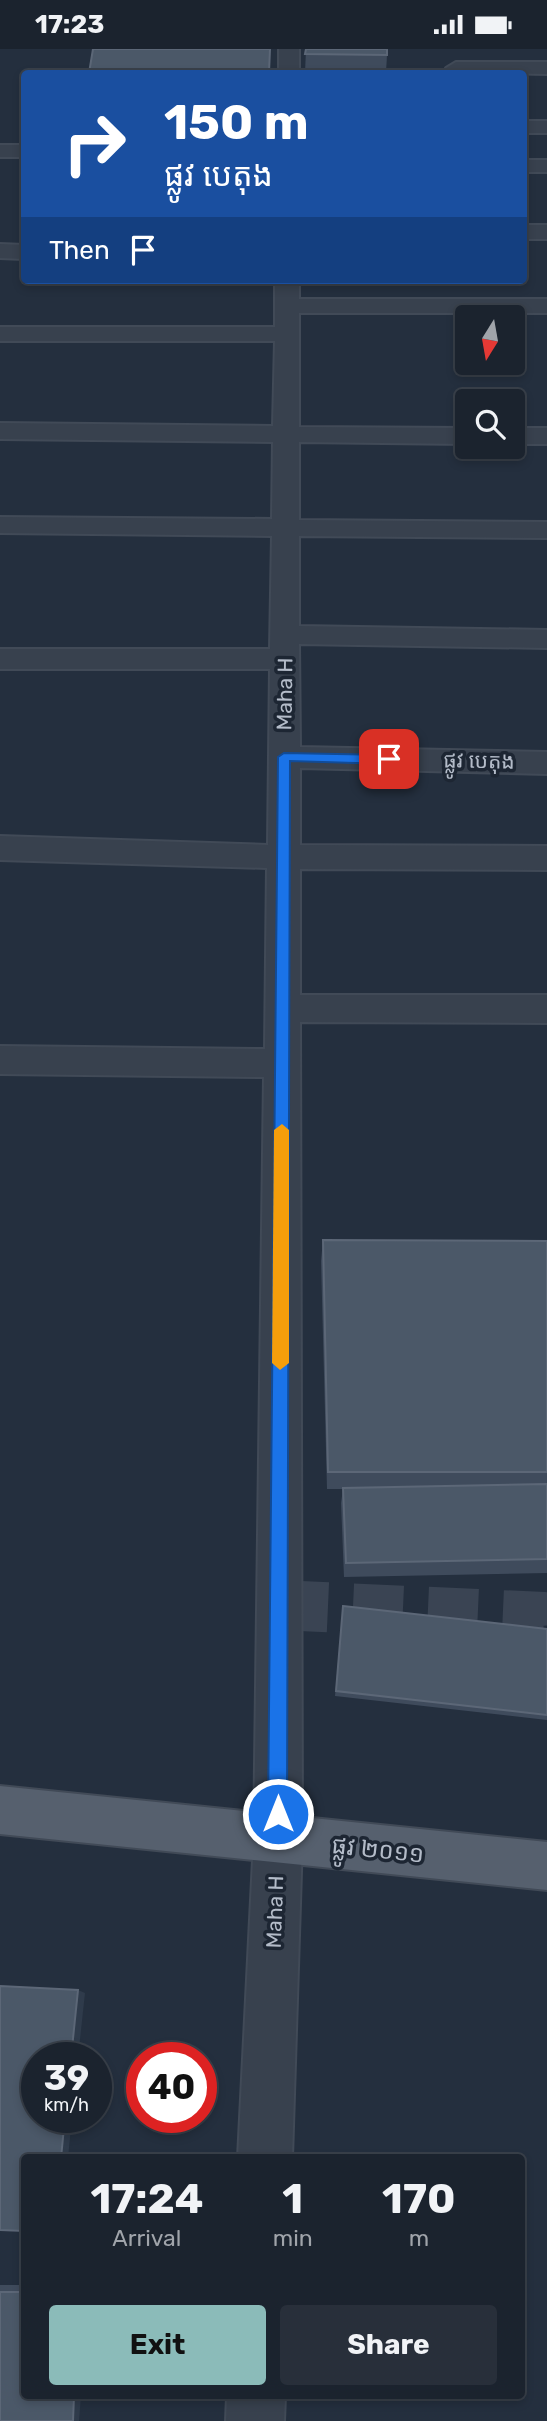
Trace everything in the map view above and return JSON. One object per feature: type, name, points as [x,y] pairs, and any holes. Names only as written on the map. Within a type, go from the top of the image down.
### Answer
[{"type":"main road","name":"ផ្លូវ ២០១១","points":[[0,1810],[547,1867]]},
{"type":"street","points":[[289,49],[289,70]]},
{"type":"street","points":[[456,68],[493,70]]},
{"type":"street","points":[[523,70],[547,68]]},
{"type":"street","points":[[527,127],[547,127]]},
{"type":"street","points":[[0,151],[21,151]]},
{"type":"street","points":[[527,166],[547,166]]},
{"type":"street","points":[[527,232],[547,232]]},
{"type":"street","points":[[0,251],[21,251]]},
{"type":"street","points":[[0,334],[287,307],[547,306]]},
{"type":"street","name":"Maha H","points":[[265,2154],[278,1840],[287,307]]},
{"type":"street","points":[[0,431],[455,436]]},
{"type":"street","points":[[525,436],[547,436]]},
{"type":"street","points":[[0,525],[547,530]]},
{"type":"street","points":[[0,659],[547,639]]},
{"type":"street","name":"ផ្លូវ បេតុង","points":[[284,757],[547,763]]},
{"type":"street","points":[[0,848],[283,857],[547,858]]},
{"type":"street","points":[[282,1008],[547,1009]]},
{"type":"street","points":[[0,1060],[282,1063]]},
{"type":"street","points":[[256,2399],[256,2421]]},
{"type":"building","points":[[93,49],[270,49],[269,70],[90,70]]},
{"type":"building","points":[[306,49],[387,49],[387,55],[305,54]]},
{"type":"building","points":[[323,1240],[547,1241],[547,1472],[328,1472]]},
{"type":"building","points":[[547,1484],[547,1559],[346,1563],[343,1488]]},
{"type":"building","points":[[343,1606],[547,1629],[547,1715],[336,1691]]},
{"type":"building","points":[[0,1986],[78,1990],[73,2042],[21,2042],[21,2133],[63,2133],[61,2154],[21,2154],[21,2231],[0,2230]]},
{"type":"building","points":[[0,2292],[21,2292],[21,2399],[74,2399],[73,2421],[0,2421]]},
{"type":"tunnel","points":[[278,1605],[544,1617],[547,1657]]},
{"type":"slow traffic","points":[[280,1363],[282,1130]]},
{"type":"route","points":[[278,1814],[284,757],[389,759]]}]
